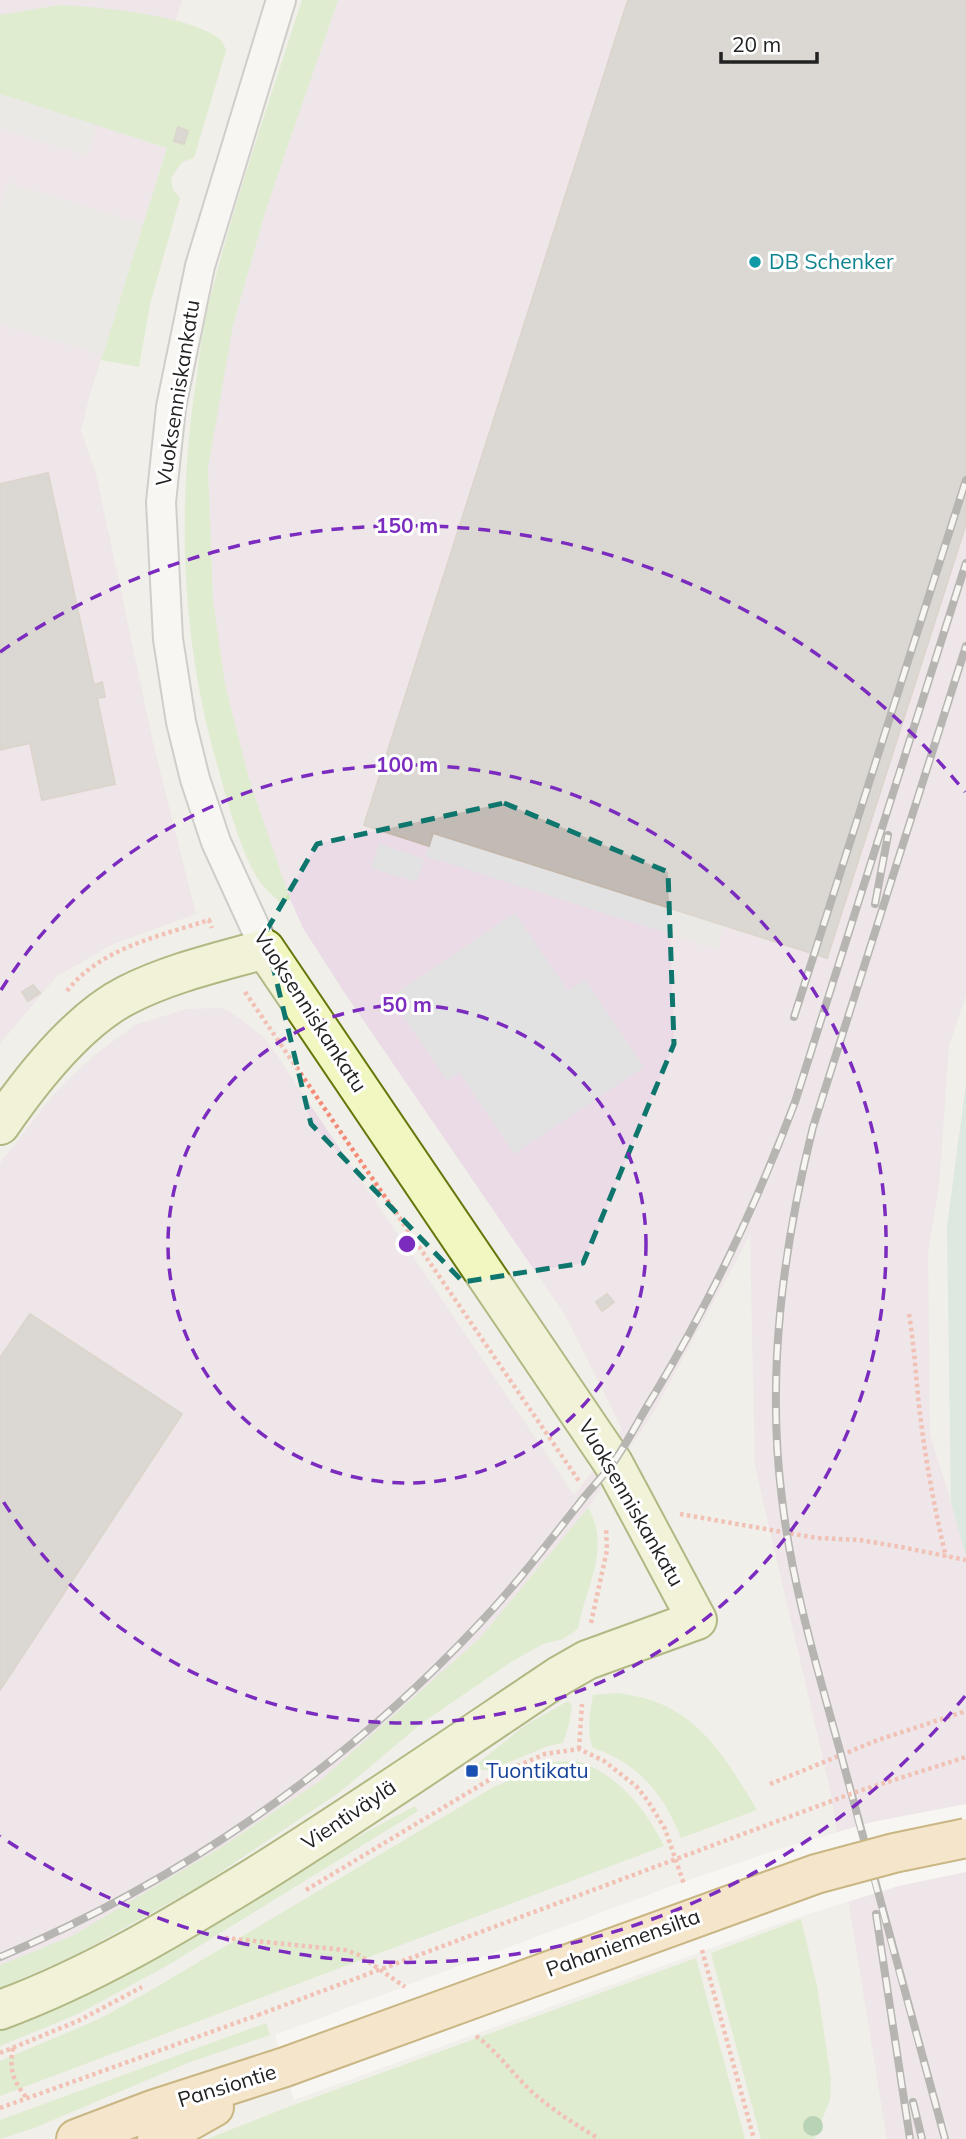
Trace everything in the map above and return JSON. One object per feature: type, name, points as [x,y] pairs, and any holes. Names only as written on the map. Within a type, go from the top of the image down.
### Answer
[{"type":"main road","name":"Pahaniemensilta","points":[[285,2067],[816,1874],[894,1853],[966,1838]]},
{"type":"main road","name":"Pansiontie","points":[[76,2139],[155,2109],[285,2067]]},
{"type":"main road","name":"Pansiontie","points":[[157,2139],[285,2067]]},
{"type":"street","name":"Vuoksenniskankatu","points":[[281,0],[200,266],[171,407],[161,502],[168,639],[181,722],[195,779],[216,842],[265,949],[607,1453],[697,1620]]},
{"type":"street","points":[[0,1125],[23,1092],[62,1047],[125,995],[169,977],[265,949]]},
{"type":"street","name":"Vientiväylä","points":[[0,2010],[74,1979],[165,1932],[306,1845],[587,1660],[697,1620]]},
{"type":"path","points":[[252,1005],[582,1486]]},
{"type":"path","points":[[909,1314],[934,1508],[946,1557]]},
{"type":"path","points":[[638,1507],[817,1538],[860,1540],[966,1560]]},
{"type":"path","points":[[579,1749],[592,1619],[607,1550],[607,1531],[603,1521]]},
{"type":"path","points":[[770,1784],[878,1740],[966,1711]]},
{"type":"path","points":[[0,2108],[828,1801],[966,1757]]},
{"type":"path","points":[[13,2048],[10,2065],[13,2081],[27,2098]]},
{"type":"highlighted area","points":[[504,803],[668,872],[674,1044],[583,1263],[463,1282],[311,1124],[265,933],[317,844]]},
{"type":"shaded area","points":[[0,0],[182,0],[163,62],[0,56]]},
{"type":"shaded area","points":[[338,0],[966,0],[966,492],[820,956],[966,503],[966,994],[949,1046],[939,1186],[928,1253],[930,1435],[966,1550],[966,2139],[887,2139],[830,1789],[755,1466],[750,1235],[652,1415],[588,1508],[480,1638],[320,1781],[220,1848],[72,1936],[0,1965],[0,1163],[54,1094],[92,1057],[135,1025],[187,1009],[223,1008],[242,1020],[265,1038],[574,1495],[622,1429],[565,1315],[303,928],[283,883],[249,779],[225,684],[213,600],[208,468],[221,386],[233,325],[266,209]]},
{"type":"shaded area","points":[[0,94],[167,148],[81,431],[96,474],[154,747],[196,914],[113,944],[56,977],[0,1044]]},
{"type":"shaded area","points":[[0,94],[97,125],[87,156],[0,128]]},
{"type":"shaded area","points":[[8,183],[143,224],[103,355],[0,324],[0,210]]},
{"type":"shaded area","points":[[433,833],[724,925],[717,949],[425,856]]},
{"type":"shaded area","points":[[379,844],[424,859],[417,882],[371,868]]},
{"type":"shaded area","points":[[515,913],[568,991],[585,980],[644,1067],[514,1154],[459,1072],[447,1081],[390,997]]},
{"type":"green space","points":[[302,0],[338,0],[266,209],[233,325],[208,468],[213,600],[225,684],[249,779],[290,899],[280,903],[258,879],[245,853],[228,805],[204,714],[189,619],[186,476],[205,319],[238,198]]},
{"type":"green space","points":[[60,5],[119,10],[185,23],[217,37],[226,50],[194,158],[182,162],[171,178],[173,190],[180,198],[150,304],[139,367],[101,360],[167,148],[0,94],[0,15]]},
{"type":"green space","points":[[966,1083],[966,1556],[951,1502],[947,1227]]},
{"type":"green space","points":[[588,1508],[598,1538],[597,1553],[578,1629],[563,1639],[543,1644],[511,1662],[422,1723],[340,1792],[198,1887],[77,1954],[0,1988],[0,1965],[72,1936],[220,1848],[320,1781],[480,1638]]},
{"type":"green space","points":[[619,1693],[652,1700],[689,1721],[716,1747],[757,1810],[681,1838],[667,1808],[648,1783],[624,1762],[593,1748],[589,1729],[593,1695]]},
{"type":"green space","points":[[568,1701],[572,1705],[563,1743],[548,1746],[490,1770],[481,1770],[477,1764],[524,1726]]},
{"type":"green space","points":[[576,1761],[617,1783],[648,1818],[664,1846],[0,2096],[0,2061],[97,2020],[143,1995],[492,1788],[550,1762]]},
{"type":"green space","points":[[415,1806],[418,1811],[170,1964],[78,2014],[0,2046],[0,2030],[73,2001],[119,1977],[344,1844]]},
{"type":"green space","points":[[801,1919],[817,1986],[831,2079],[830,2100],[814,2139],[761,2139],[711,1953]]},
{"type":"green space","points":[[696,1958],[745,2139],[207,2139],[283,2109]]},
{"type":"green space","points":[[266,2023],[270,2035],[190,2062],[34,2128],[0,2139],[0,2120]]},
{"type":"pier","points":[[966,1804],[966,1872],[899,1886],[789,1920],[294,2100],[275,2035],[669,1887],[770,1852],[872,1822]]},
{"type":"building","name":"DB Schenker","points":[[628,0],[966,0],[966,524],[827,958],[433,833],[429,846],[364,825]]},
{"type":"building","points":[[178,127],[188,131],[184,144],[174,141]]},
{"type":"building","points":[[48,473],[94,685],[102,682],[105,697],[97,698],[115,784],[42,800],[30,743],[0,750],[0,484]]},
{"type":"building","points":[[33,985],[40,993],[28,1001],[22,992]]},
{"type":"building","points":[[607,1294],[614,1302],[602,1311],[596,1302]]},
{"type":"building","points":[[30,1314],[182,1414],[0,1690],[0,1358]]},
{"type":"railway","points":[[794,1017],[966,480]]},
{"type":"railway","points":[[0,1957],[132,1893],[195,1856],[316,1773],[427,1677],[478,1625],[613,1463],[675,1359],[713,1288],[780,1141],[795,1102],[966,563]]},
{"type":"railway","points":[[945,2139],[799,1594],[782,1499],[776,1405],[780,1311],[786,1265],[793,1218],[813,1127],[966,646]]},
{"type":"railway","points":[[875,904],[888,835]]},
{"type":"railway","points":[[876,1914],[910,2139]]},
{"type":"railway","points":[[913,2102],[922,2139]]},
{"type":"place","name":"DB Schenker","points":[[755,262]]},
{"type":"place","name":"Tuontikatu","points":[[472,1771]]}]
